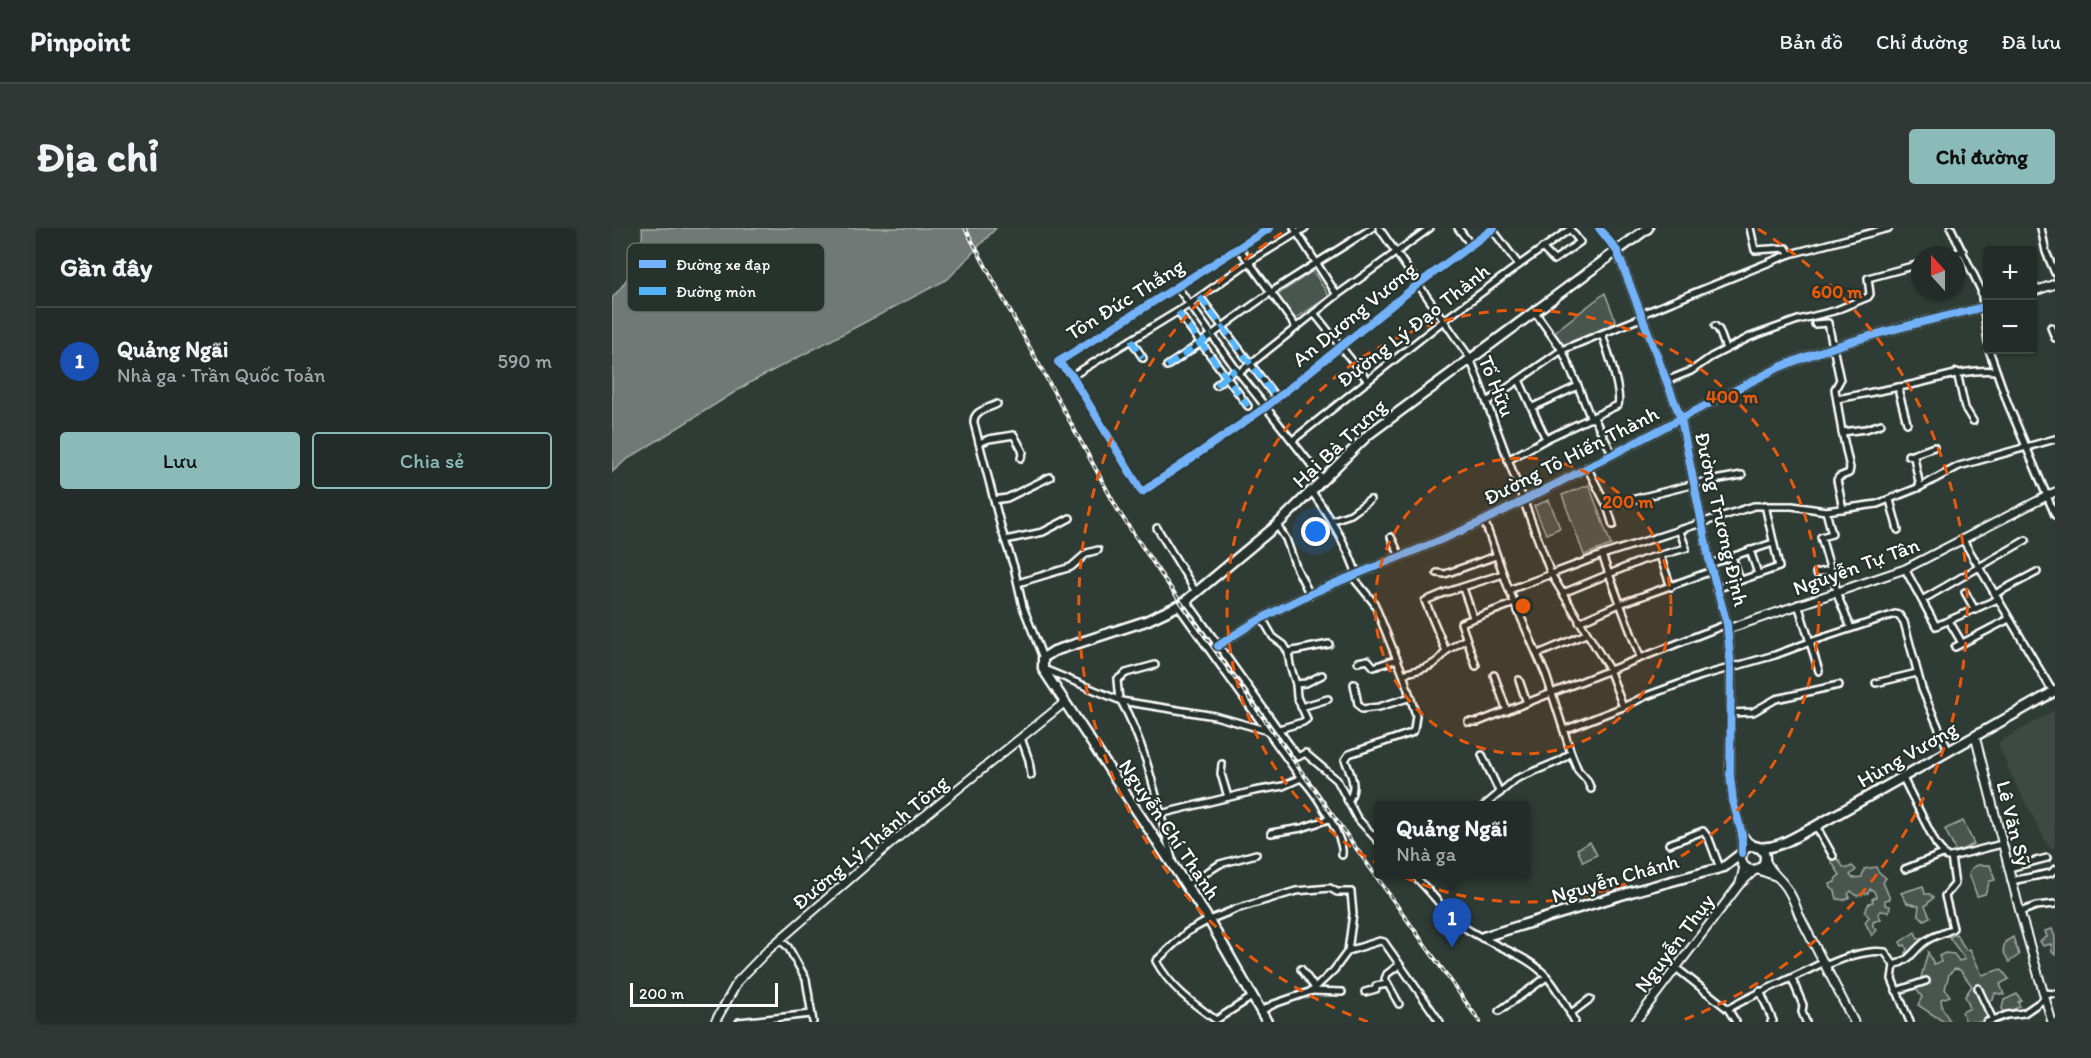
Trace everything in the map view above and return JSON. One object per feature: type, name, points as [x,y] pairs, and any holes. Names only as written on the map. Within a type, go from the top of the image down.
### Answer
[{"type":"main road","name":"Hai Bà Trưng","points":[[1043,658],[1054,651],[1146,621],[1182,603],[1277,525],[1369,434],[1648,228]]},
{"type":"main road","points":[[1043,658],[1043,669]]},
{"type":"main road","name":"Nguyễn Chí Thanh","points":[[1043,669],[1187,885],[1267,1022]]},
{"type":"main road","name":"Hùng Vương","points":[[1775,847],[1903,778],[2054,692]]},
{"type":"main road","points":[[1756,847],[1762,852],[1765,860]]},
{"type":"main road","points":[[1722,867],[1748,848],[1775,847]]},
{"type":"main road","points":[[1722,867],[1744,867],[1756,870],[1762,866],[1775,847]]},
{"type":"main road","points":[[1742,853],[1741,860],[1744,867]]},
{"type":"main road","name":"Nguyễn Chánh","points":[[1483,937],[1608,898],[1722,867]]},
{"type":"street","name":"Tôn Đức Thắng","points":[[1072,376],[1059,362],[1270,228]]},
{"type":"street","points":[[1072,376],[1178,312],[1296,230],[1305,228]]},
{"type":"street","points":[[1167,366],[1271,292],[1372,228]]},
{"type":"street","name":"Tố Hữu","points":[[1379,228],[1470,358],[1551,574],[1609,669],[1623,707]]},
{"type":"street","points":[[1216,385],[1226,377],[1250,365],[1337,295],[1430,228]]},
{"type":"street","points":[[1458,228],[1471,245]]},
{"type":"street","name":"Đường Trương Định","points":[[1599,228],[1617,251],[1681,419],[1711,568],[1728,626],[1731,668],[1730,774],[1733,801],[1742,834],[1742,853]]},
{"type":"street","points":[[1750,228],[1755,250],[1786,248],[1790,254]]},
{"type":"street","points":[[1487,402],[1562,350],[1790,254],[1889,228]]},
{"type":"street","points":[[1951,228],[1960,246]]},
{"type":"street","points":[[2042,228],[2046,252],[2055,273]]},
{"type":"street","name":"An Dương Vương","points":[[1072,376],[1142,492],[1277,399],[1417,285],[1493,229]]},
{"type":"street","name":"Đường Lý Đạo Thành","points":[[1293,440],[1519,264],[1493,229]]},
{"type":"street","points":[[1519,264],[1542,248],[1570,229],[1580,242],[1554,260],[1542,248]]},
{"type":"street","points":[[1296,230],[1337,295]]},
{"type":"street","points":[[1239,248],[1296,327]]},
{"type":"street","points":[[1965,255],[1983,300]]},
{"type":"street","points":[[1666,381],[1691,371],[1710,357],[1761,332],[1843,308],[1868,297],[1868,278],[1911,266]]},
{"type":"street","points":[[2037,290],[2055,284]]},
{"type":"street","points":[[1178,288],[1238,371],[1323,480]]},
{"type":"street","points":[[1200,297],[1277,399]]},
{"type":"street","name":"Đường Tô Hiến Thành","points":[[1218,646],[1262,618],[1484,520],[1780,368],[1833,349],[1983,308]]},
{"type":"street","points":[[1178,312],[1248,406]]},
{"type":"street","points":[[1535,312],[1562,350],[1592,418],[1613,454]]},
{"type":"street","points":[[1314,313],[1368,381]]},
{"type":"street","points":[[1815,324],[1828,323],[1840,380],[1835,389],[1851,468],[1850,473],[1837,480],[1842,509]]},
{"type":"street","points":[[1714,326],[1719,330],[1726,349]]},
{"type":"street","points":[[2051,327],[2055,338]]},
{"type":"street","points":[[1508,459],[1618,405],[1620,400],[1602,334]]},
{"type":"street","points":[[1131,340],[1143,358]]},
{"type":"street","points":[[1990,354],[2008,404],[2055,515]]},
{"type":"street","points":[[1837,399],[1923,382],[1957,372],[1996,371]]},
{"type":"street","points":[[1957,372],[1965,408],[1973,421]]},
{"type":"street","points":[[1519,380],[1533,406],[1546,439]]},
{"type":"street","points":[[1533,406],[1578,386]]},
{"type":"street","points":[[1899,387],[1907,423]]},
{"type":"street","points":[[997,404],[974,415],[974,423],[1023,607],[1043,658]]},
{"type":"street","points":[[1842,432],[1866,429],[1881,423]]},
{"type":"street","points":[[979,443],[1014,435],[1023,452],[1021,458]]},
{"type":"street","points":[[1509,590],[1602,555],[1754,506],[1792,506],[1826,510],[1876,504],[1920,487],[1959,466],[2055,439]]},
{"type":"street","points":[[1920,487],[1916,462],[1910,455],[1934,447]]},
{"type":"street","points":[[1587,467],[1607,506],[1613,525]]},
{"type":"street","points":[[1607,506],[1693,484],[1742,475]]},
{"type":"street","points":[[994,500],[1007,498],[1050,477]]},
{"type":"street","points":[[1312,492],[1333,520],[1347,547],[1355,575],[1374,603],[1403,674],[1416,715],[1414,730],[1410,733],[1346,757],[1354,789],[1348,801]]},
{"type":"street","name":"Nguyễn Tự Tân","points":[[1728,626],[1905,569],[2055,492]]},
{"type":"street","points":[[1890,500],[1898,530]]},
{"type":"street","points":[[1333,520],[1352,514],[1371,501]]},
{"type":"street","points":[[1716,589],[1779,567],[1764,505]]},
{"type":"street","points":[[1826,510],[1832,534],[1818,538],[1851,628]]},
{"type":"street","points":[[1005,540],[1043,532],[1070,518]]},
{"type":"street","points":[[1484,520],[1509,590],[1552,691],[1571,753],[1578,770],[1591,789]]},
{"type":"street","points":[[1277,525],[1286,539],[1296,567],[1311,595]]},
{"type":"street","points":[[1157,528],[1196,592]]},
{"type":"street","points":[[1563,593],[1686,548],[1679,529]]},
{"type":"street","points":[[1391,537],[1400,556]]},
{"type":"street","points":[[1963,540],[2054,692]]},
{"type":"street","points":[[1922,600],[2026,540]]},
{"type":"street","points":[[1579,622],[1620,604],[1671,587],[1732,557],[1773,543]]},
{"type":"street","points":[[1018,583],[1071,567],[1087,553],[1098,550]]},
{"type":"street","points":[[1750,550],[1758,574]]},
{"type":"street","points":[[1602,555],[1640,657]]},
{"type":"street","points":[[1437,573],[1445,574],[1496,556]]},
{"type":"street","points":[[1660,556],[1671,587]]},
{"type":"street","points":[[1732,557],[1740,580]]},
{"type":"street","points":[[1905,569],[1935,626],[1975,610],[2037,572]]},
{"type":"street","points":[[1816,573],[1830,570]]},
{"type":"street","points":[[1446,651],[1425,601],[1503,574]]},
{"type":"street","points":[[1463,588],[1473,617]]},
{"type":"street","points":[[1965,592],[1975,610]]},
{"type":"street","points":[[1182,603],[1218,646],[1298,757],[1305,753],[1337,780],[1357,818],[1374,837]]},
{"type":"street","points":[[1182,603],[1329,819],[1342,845],[1342,855]]},
{"type":"street","points":[[1476,666],[1460,624],[1473,617],[1515,603]]},
{"type":"street","points":[[1798,604],[1819,671]]},
{"type":"street","points":[[1564,730],[1671,687],[1775,656],[1895,614],[1899,615],[1904,622],[1928,706],[1949,752]]},
{"type":"street","points":[[1262,618],[1273,637],[1284,645],[1288,652],[1297,697],[1306,717],[1306,721],[1278,729]]},
{"type":"street","points":[[1955,647],[2009,619]]},
{"type":"street","points":[[1949,621],[1962,643]]},
{"type":"street","points":[[1468,722],[1478,722],[1640,657],[1728,626]]},
{"type":"street","points":[[1538,654],[1586,634]]},
{"type":"street","points":[[1403,674],[1428,668],[1446,651],[1466,639]]},
{"type":"street","points":[[1288,652],[1329,644]]},
{"type":"street","points":[[1358,662],[1368,660],[1374,667],[1397,659]]},
{"type":"street","points":[[1155,665],[1126,673],[1117,680],[1120,701],[1139,741],[1173,864]]},
{"type":"street","points":[[1043,669],[1120,701],[1215,716],[1268,731]]},
{"type":"street","points":[[1876,683],[1917,672]]},
{"type":"street","points":[[1296,684],[1306,683],[1322,675]]},
{"type":"street","points":[[1494,675],[1507,711]]},
{"type":"street","points":[[1519,680],[1527,703]]},
{"type":"street","points":[[1354,684],[1358,704],[1362,709],[1378,707],[1411,697]]},
{"type":"street","points":[[1730,714],[1749,713],[1776,699],[1839,685]]},
{"type":"street","points":[[1301,707],[1328,699]]},
{"type":"street","name":"Đường Lý Thánh Tông","points":[[715,1022],[738,981],[780,940],[897,838],[1064,703]]},
{"type":"street","name":"Lê Văn Sỹ","points":[[1975,736],[2011,881],[2052,1022]]},
{"type":"street","points":[[1021,738],[1029,760],[1031,775]]},
{"type":"street","points":[[1491,801],[1516,779],[1559,761],[1571,753]]},
{"type":"street","points":[[1482,755],[1500,794]]},
{"type":"street","points":[[1222,764],[1221,774],[1228,797]]},
{"type":"street","points":[[1160,814],[1283,786],[1301,778]]},
{"type":"street","points":[[1903,778],[1943,854],[1947,857],[2002,844]]},
{"type":"street","points":[[1271,833],[1302,828],[1329,819]]},
{"type":"street","points":[[1816,826],[1833,856]]},
{"type":"street","points":[[1669,844],[1703,831],[1722,867]]},
{"type":"street","points":[[1742,834],[1756,847]]},
{"type":"street","points":[[1187,885],[1220,864],[1256,854]]},
{"type":"street","points":[[1905,869],[1943,854]]},
{"type":"street","points":[[1894,965],[1909,958],[1927,940],[1953,928],[1945,896],[1955,884],[1951,857]]},
{"type":"street","points":[[2008,868],[2047,858]]},
{"type":"street","points":[[1765,860],[1769,869],[1784,884],[1793,898],[1854,1022]]},
{"type":"street","points":[[1739,885],[1744,867]]},
{"type":"street","points":[[2011,881],[2051,873],[2055,869]]},
{"type":"street","points":[[1739,885],[1756,870],[1775,876]]},
{"type":"street","points":[[1418,879],[1460,924],[1516,954],[1547,977],[1575,1022]]},
{"type":"street","name":"Nguyễn Thụy","points":[[1635,1022],[1739,885]]},
{"type":"street","points":[[1252,997],[1216,1020],[1191,1002],[1162,973],[1156,961],[1182,936],[1209,920],[1258,902],[1296,891],[1330,888],[1351,892],[1353,914],[1348,951],[1334,970],[1313,990]]},
{"type":"street","points":[[2020,912],[2036,906],[2055,904]]},
{"type":"street","points":[[780,940],[788,947],[809,986],[813,1022]]},
{"type":"street","points":[[1348,951],[1375,942],[1384,942],[1440,1022]]},
{"type":"street","points":[[1728,1009],[1760,991],[1825,964],[1878,951],[1885,952],[1894,965],[1892,980],[1910,1022]]},
{"type":"street","points":[[1399,965],[1387,974],[1385,979],[1399,1004]]},
{"type":"street","points":[[1675,968],[1728,1009],[1736,1022]]},
{"type":"street","points":[[1301,969],[1313,990]]},
{"type":"street","points":[[1499,1011],[1547,977]]},
{"type":"street","points":[[1792,979],[1803,1005],[1802,1012],[1806,1022]]},
{"type":"street","points":[[1896,991],[1926,981]]},
{"type":"street","points":[[1365,992],[1376,989],[1376,986],[1388,984]]},
{"type":"street","points":[[1978,988],[1990,1021],[2007,1015],[2024,1013],[2045,996],[2055,994]]},
{"type":"street","points":[[1261,1011],[1313,990],[1342,992]]},
{"type":"street","points":[[1760,991],[1772,1022]]},
{"type":"street","points":[[1570,1014],[1590,999]]},
{"type":"street","points":[[740,1022],[811,1014]]},
{"type":"shaded area","points":[[642,228],[996,228],[948,279],[751,382],[626,460],[612,472],[612,298],[627,278],[627,312],[825,312],[825,243],[641,243]]},
{"type":"shaded area","points":[[1313,271],[1329,296],[1292,321],[1276,296]]},
{"type":"shaded area","points":[[1605,293],[1616,322],[1568,345],[1560,344],[1553,333]]},
{"type":"shaded area","points":[[1589,485],[1611,545],[1584,555],[1562,495]]},
{"type":"shaded area","points":[[1549,500],[1560,528],[1546,534],[1534,506]]},
{"type":"shaded area","points":[[2055,710],[2055,847],[2050,849],[1997,743]]},
{"type":"shaded area","points":[[1963,821],[1974,844],[1956,852],[1945,829]]},
{"type":"shaded area","points":[[1590,842],[1597,855],[1583,862],[1577,849]]},
{"type":"shaded area","points":[[1837,858],[1844,868],[1852,866],[1856,870],[1850,875],[1853,878],[1862,877],[1864,869],[1876,867],[1886,878],[1883,882],[1890,899],[1885,900],[1885,905],[1890,906],[1889,912],[1881,911],[1878,914],[1881,919],[1873,922],[1873,927],[1877,930],[1872,936],[1865,922],[1869,917],[1865,912],[1869,903],[1873,902],[1872,899],[1876,897],[1874,891],[1870,889],[1868,893],[1857,896],[1851,891],[1848,894],[1850,897],[1844,900],[1837,899],[1830,884],[1835,882],[1840,875],[1831,861]]},
{"type":"shaded area","points":[[1978,865],[1990,865],[1995,880],[1990,881],[1985,894],[1977,896],[1969,873]]},
{"type":"shaded area","points":[[1923,886],[1925,894],[1930,894],[1933,898],[1925,906],[1930,917],[1924,920],[1918,914],[1919,906],[1907,903],[1901,893]]},
{"type":"shaded area","points":[[2052,929],[2055,937],[2055,955],[2051,944],[2043,946],[2040,941],[2047,937],[2045,931]]},
{"type":"shaded area","points":[[1915,932],[1918,939],[1923,937],[1925,942],[1909,959],[1905,953],[1907,950],[1905,945],[1902,946],[1900,942]]},
{"type":"shaded area","points":[[1956,934],[1966,950],[1970,949],[1982,975],[2001,969],[2009,979],[2000,984],[2004,995],[1995,993],[1993,1000],[1987,1001],[1991,1013],[1987,1015],[1989,1022],[1966,1022],[1962,1012],[1970,1008],[1965,996],[1972,986],[1960,970],[1955,969],[1949,974],[1945,989],[1950,996],[1941,999],[1942,1007],[1950,1022],[1944,1022],[1918,1005],[1922,997],[1914,986],[1926,984],[1925,980],[1920,981],[1928,952],[1934,964],[1941,962],[1939,956],[1945,953],[1954,954],[1959,961],[1965,959],[1949,937]]},
{"type":"shaded area","points":[[2013,937],[2019,955],[2009,962],[2003,951],[2005,942]]},
{"type":"shaded area","points":[[2017,994],[2021,1000],[2018,1002],[2020,1006],[2010,1011],[2011,1016],[2005,1017],[2002,1008],[2004,1000]]},
{"type":"railway","points":[[965,228],[1119,512],[1374,873]]},
{"type":"railway","points":[[1378,879],[1480,1022]]},
{"type":"marked path","points":[[1200,297],[1277,399]]},
{"type":"marked path","points":[[1178,312],[1248,406]]},
{"type":"marked path","points":[[1167,366],[1212,335]]},
{"type":"marked path","points":[[1131,340],[1143,358]]},
{"type":"marked path","points":[[1216,385],[1236,369]]},
{"type":"cycle path","points":[[1270,228],[1058,362],[1072,376],[1142,492],[1266,407],[1417,285],[1494,228]]},
{"type":"cycle path","points":[[1599,228],[1617,251],[1681,419],[1710,564],[1727,624],[1731,668],[1730,774],[1733,801],[1742,834],[1742,853]]},
{"type":"cycle path","points":[[1218,646],[1249,626],[1315,592],[1485,520],[1780,367],[1856,340],[1983,307]]},
{"type":"place","name":"Quảng Ngãi","points":[[1452,948]]}]
